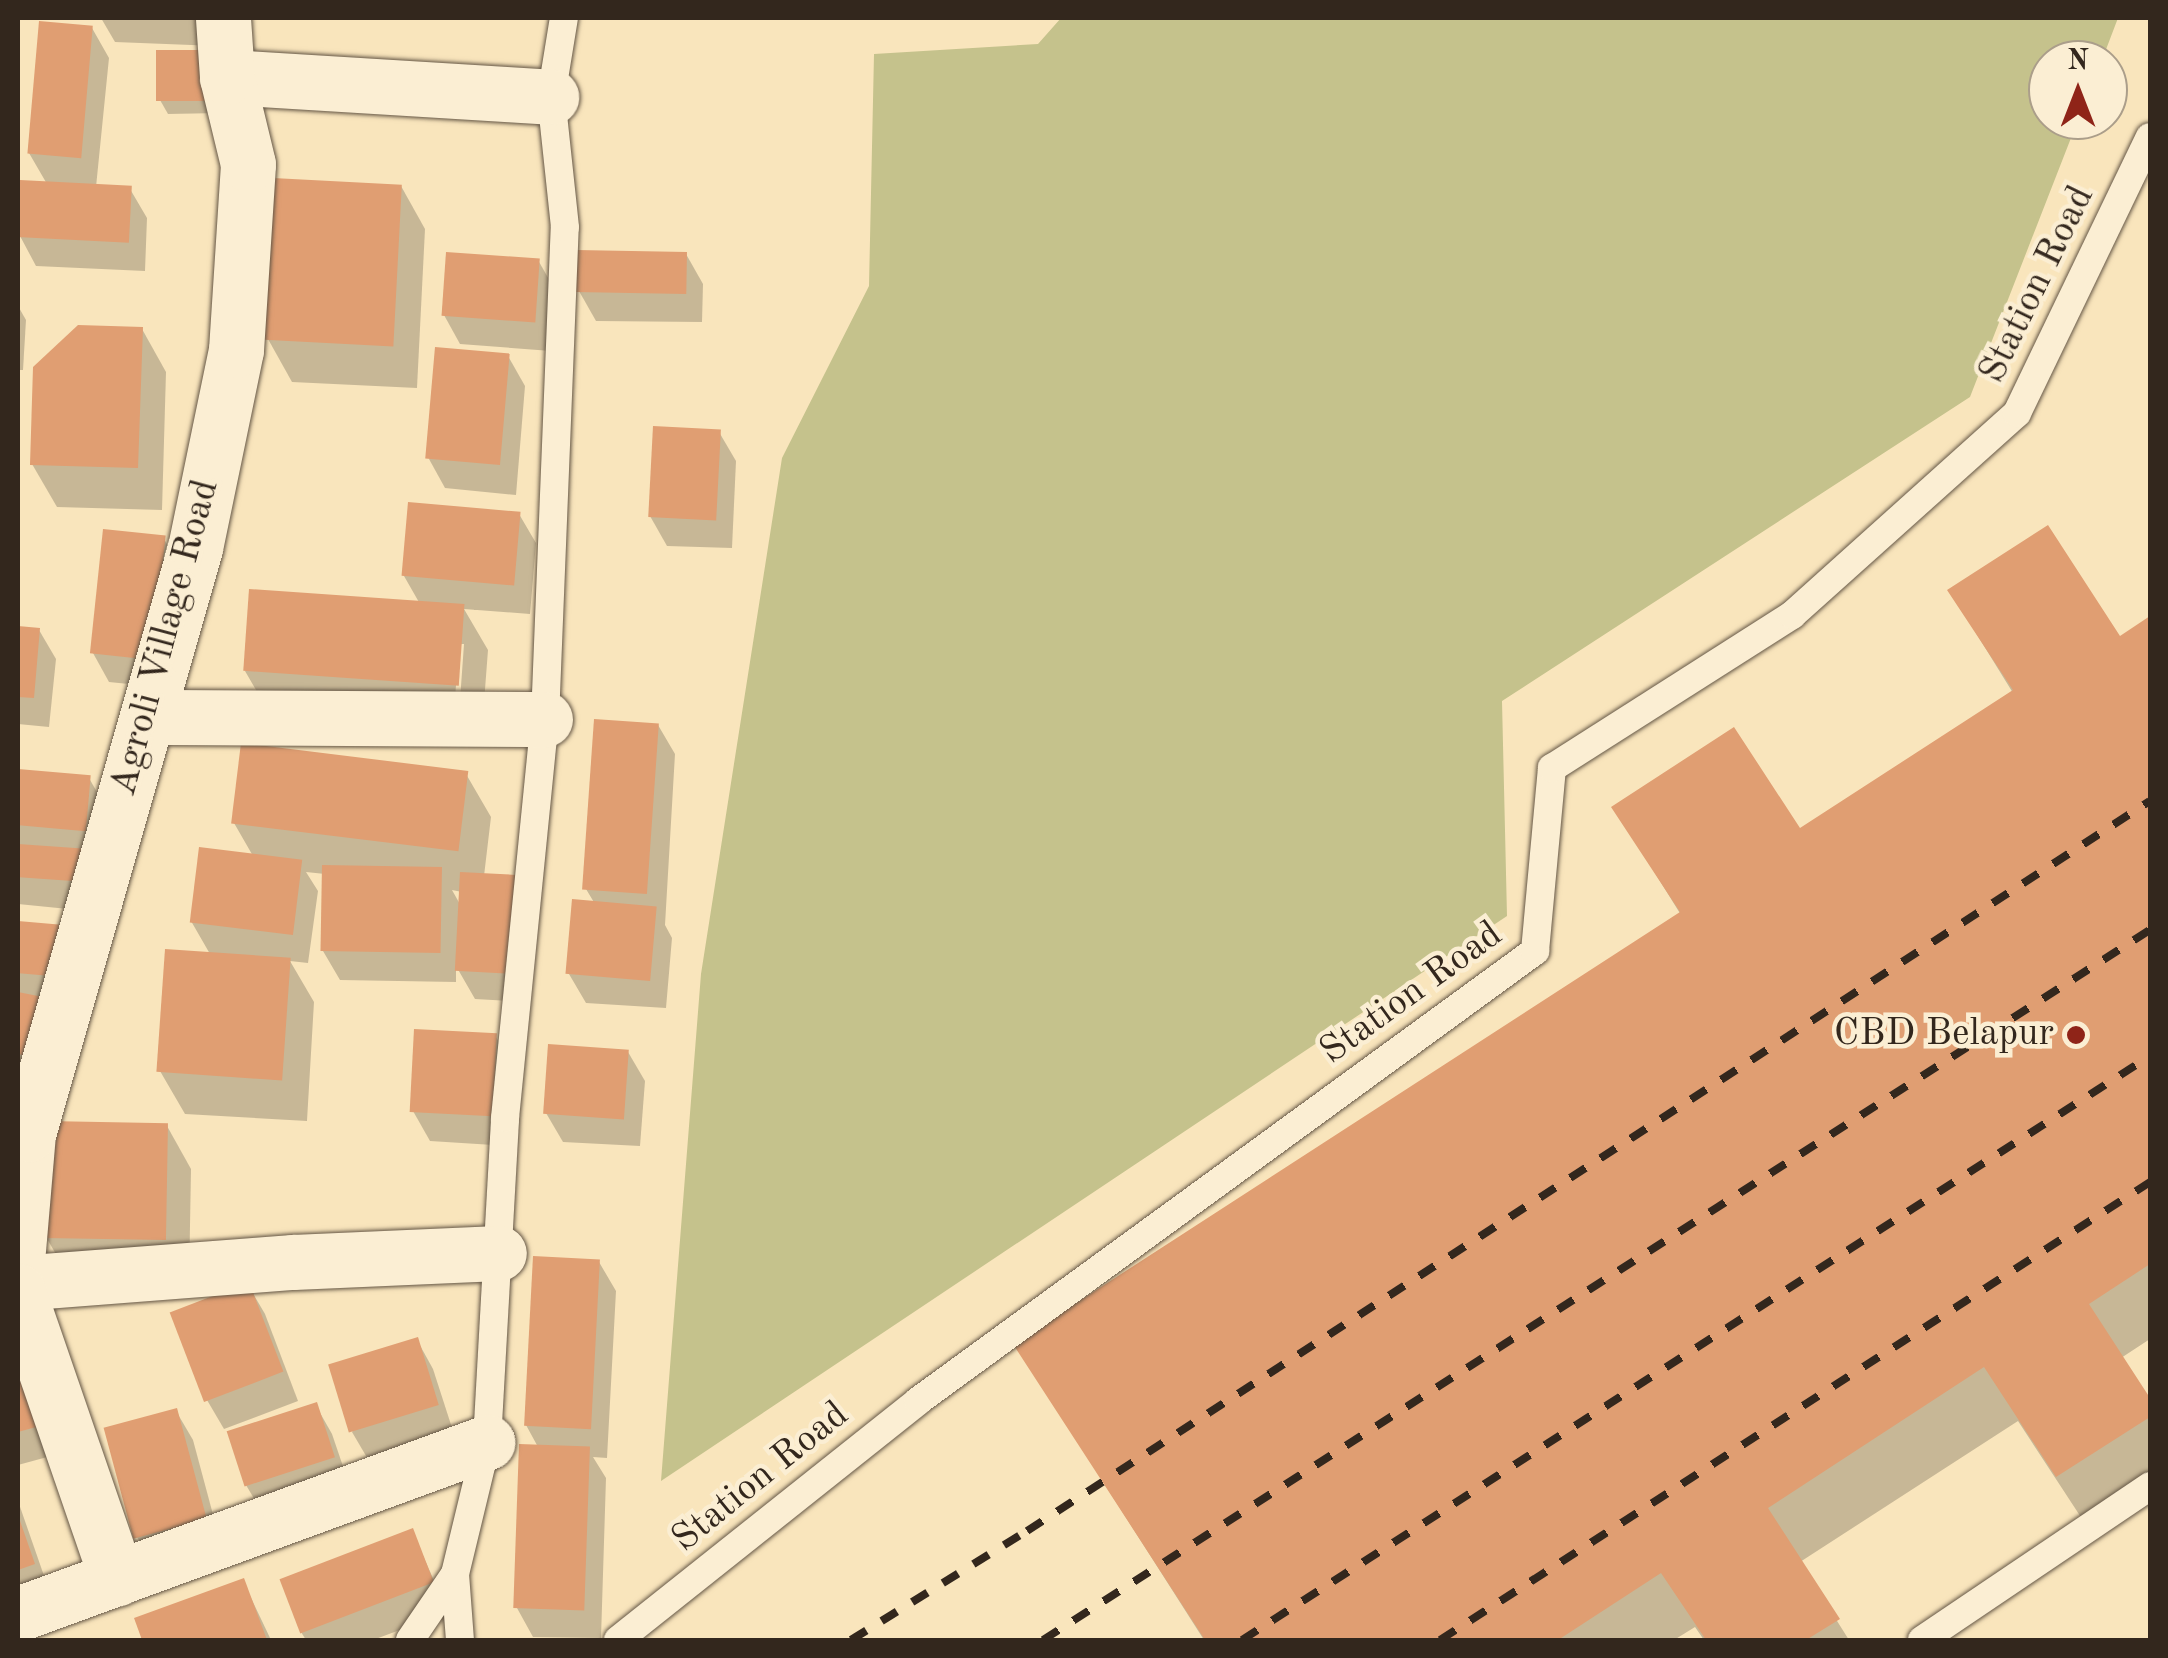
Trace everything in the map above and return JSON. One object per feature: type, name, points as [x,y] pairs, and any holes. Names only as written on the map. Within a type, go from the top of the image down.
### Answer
[{"type":"street","name":"Agroli Village Road","points":[[18,1250],[28,1134],[194,548],[236,350],[248,164],[227,76],[223,18]]},
{"type":"street","points":[[227,76],[551,97]]},
{"type":"street","points":[[148,717],[545,720]]},
{"type":"street","points":[[18,1282],[275,1263],[499,1253]]},
{"type":"street","points":[[18,1291],[117,1578]]},
{"type":"street","points":[[18,1614],[488,1442]]},
{"type":"lane","points":[[460,1640],[455,1574],[488,1442],[505,1118],[545,720],[564,228],[551,97],[564,18]]},
{"type":"lane","name":"Station Road","points":[[618,1640],[918,1401],[1535,950],[1552,768],[1792,615],[2017,413],[2150,137]]},
{"type":"lane","points":[[1923,1640],[2150,1486]]},
{"type":"lane","points":[[410,1640],[455,1574]]},
{"type":"shaded area","points":[[1061,18],[2118,18],[2110,40],[2028,40],[2028,140],[2070,140],[1970,397],[1502,701],[1507,916],[661,1481],[701,974],[782,458],[869,286],[874,54],[1038,44]]},
{"type":"building","points":[[39,21],[93,26],[81,158],[27,153]]},
{"type":"building","points":[[156,50],[214,50],[214,101],[156,101]]},
{"type":"building","points":[[273,178],[402,185],[393,347],[265,340]]},
{"type":"building","points":[[20,180],[132,186],[129,243],[18,237]]},
{"type":"building","points":[[576,250],[687,252],[686,294],[575,292]]},
{"type":"building","points":[[446,252],[540,259],[535,322],[442,316]]},
{"type":"building","points":[[78,325],[143,327],[138,468],[30,465],[33,367]]},
{"type":"building","points":[[435,347],[510,354],[500,465],[425,459]]},
{"type":"building","points":[[653,426],[721,430],[716,520],[648,517]]},
{"type":"building","points":[[408,502],[521,512],[514,586],[402,576]]},
{"type":"building","name":"CBD Belapur","points":[[2048,525],[2120,636],[2150,616],[2150,1264],[2089,1304],[2150,1398],[2150,1417],[2056,1477],[1984,1367],[1768,1508],[1840,1619],[1806,1640],[1706,1640],[1661,1573],[1558,1640],[1205,1640],[1013,1344],[1680,912],[1611,807],[1734,727],[1800,828],[2013,690],[1947,590]]},
{"type":"building","points":[[103,529],[166,536],[153,660],[90,653]]},
{"type":"building","points":[[249,589],[464,604],[459,686],[243,671]]},
{"type":"building","points":[[18,626],[40,628],[34,698],[18,697]]},
{"type":"building","points":[[594,719],[659,724],[647,894],[582,890]]},
{"type":"building","points":[[241,743],[468,771],[458,851],[231,823]]},
{"type":"building","points":[[18,769],[91,775],[86,831],[18,825]]},
{"type":"building","points":[[18,844],[86,849],[84,882],[18,877]]},
{"type":"building","points":[[199,847],[302,860],[293,935],[190,922]]},
{"type":"building","points":[[322,865],[442,867],[440,953],[320,951]]},
{"type":"building","points":[[460,872],[516,875],[511,974],[455,971]]},
{"type":"building","points":[[572,899],[657,906],[650,981],[565,974]]},
{"type":"building","points":[[18,921],[67,925],[62,977],[18,973]]},
{"type":"building","points":[[165,949],[291,958],[282,1080],[156,1072]]},
{"type":"building","points":[[18,992],[48,998],[36,1058],[18,1054]]},
{"type":"building","points":[[414,1029],[497,1033],[493,1116],[410,1112]]},
{"type":"building","points":[[548,1044],[629,1050],[624,1119],[543,1114]]},
{"type":"building","points":[[46,1121],[168,1123],[166,1240],[44,1238]]},
{"type":"building","points":[[533,1256],[600,1260],[591,1429],[524,1426]]},
{"type":"building","points":[[249,1282],[283,1372],[204,1402],[170,1312]]},
{"type":"building","points":[[18,1321],[47,1424],[18,1432]]},
{"type":"building","points":[[418,1337],[439,1405],[349,1432],[328,1364]]},
{"type":"building","points":[[317,1402],[335,1457],[245,1487],[227,1431]]},
{"type":"building","points":[[177,1408],[207,1519],[133,1539],[104,1428]]},
{"type":"building","points":[[519,1444],[590,1446],[584,1610],[513,1608]]},
{"type":"building","points":[[18,1515],[35,1564],[18,1570]]},
{"type":"building","points":[[413,1528],[434,1582],[300,1633],[279,1579]]},
{"type":"building","points":[[244,1578],[267,1640],[142,1640],[134,1618]]},
{"type":"railway","points":[[851,1640],[1027,1531],[2150,801]]},
{"type":"railway","points":[[1043,1640],[2150,930]]},
{"type":"railway","points":[[1242,1640],[2150,1056]]},
{"type":"railway","points":[[1440,1640],[2150,1182]]},
{"type":"place","name":"CBD Belapur","points":[[2076,1035]]}]
